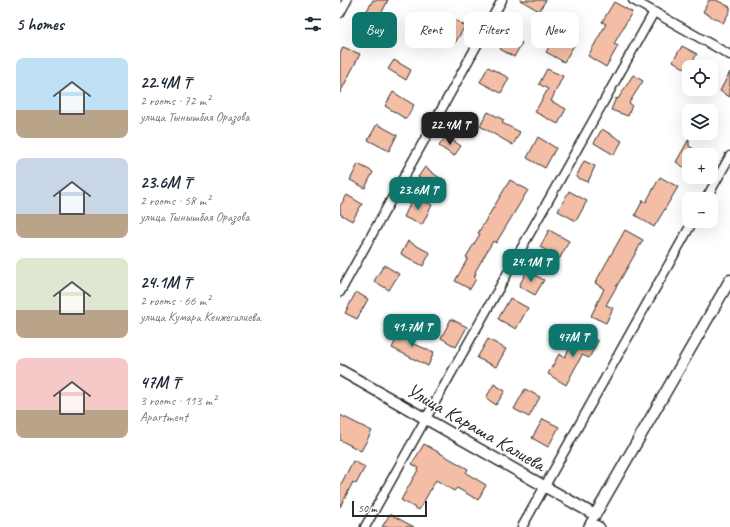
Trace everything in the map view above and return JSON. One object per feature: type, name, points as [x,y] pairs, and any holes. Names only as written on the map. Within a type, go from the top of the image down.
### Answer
[{"type":"street","points":[[340,13],[347,0]]},
{"type":"street","points":[[340,292],[502,0]]},
{"type":"street","points":[[633,0],[730,55]]},
{"type":"street","points":[[365,527],[654,12]]},
{"type":"street","points":[[710,192],[730,156]]},
{"type":"street","points":[[522,527],[690,228]]},
{"type":"street","points":[[600,527],[591,521],[730,280]]},
{"type":"street","name":"Улица Караша Калиева","points":[[340,370],[544,487],[591,521]]},
{"type":"building","points":[[373,0],[388,0],[382,12],[366,12]]},
{"type":"building","points":[[520,0],[546,0],[539,11]]},
{"type":"building","points":[[709,0],[716,0],[730,7],[730,11],[723,23],[703,12]]},
{"type":"building","points":[[614,2],[632,12],[614,44],[618,46],[606,67],[588,56],[606,24],[602,22]]},
{"type":"building","points":[[456,21],[464,25],[456,41]]},
{"type":"building","points":[[682,46],[697,54],[693,60],[682,60],[682,67],[673,61]]},
{"type":"building","points":[[343,47],[360,54],[340,93],[340,54]]},
{"type":"building","points":[[501,48],[519,48],[514,57]]},
{"type":"building","points":[[548,48],[572,48],[564,62],[546,52]]},
{"type":"building","points":[[394,60],[411,70],[406,80],[388,69]]},
{"type":"building","points":[[488,67],[509,78],[501,93],[480,82]]},
{"type":"building","points":[[547,69],[563,76],[551,101],[566,109],[558,124],[535,112],[548,89],[539,84]]},
{"type":"building","points":[[730,72],[730,97],[720,91]]},
{"type":"building","points":[[633,75],[643,81],[629,103],[632,105],[628,116],[611,110],[616,98],[618,99]]},
{"type":"building","points":[[393,92],[414,105],[406,119],[385,106]]},
{"type":"building","points":[[488,112],[504,120],[502,123],[520,132],[513,145],[480,126]]},
{"type":"building","points":[[377,124],[397,135],[389,151],[368,140]]},
{"type":"building","points":[[602,129],[622,141],[614,155],[594,143]]},
{"type":"building","points":[[446,136],[461,146],[454,156],[439,146]]},
{"type":"building","points":[[538,137],[556,148],[545,168],[527,158]]},
{"type":"building","points":[[689,140],[689,146],[692,148],[684,148]]},
{"type":"building","points":[[682,151],[682,166],[676,162]]},
{"type":"building","points":[[584,161],[595,166],[588,182],[576,177]]},
{"type":"building","points":[[358,164],[373,172],[365,188],[350,180]]},
{"type":"building","points":[[425,167],[441,179],[435,188],[418,177]]},
{"type":"building","points":[[660,177],[678,187],[654,227],[635,215],[643,200],[646,202]]},
{"type":"building","points":[[510,180],[528,190],[496,243],[493,241],[475,272],[474,278],[476,279],[470,289],[455,281],[468,258],[466,257],[480,234],[478,233]]},
{"type":"building","points":[[569,191],[587,201],[576,221],[558,211]]},
{"type":"building","points":[[347,195],[362,204],[352,221],[340,214],[340,206]]},
{"type":"building","points":[[414,196],[432,205],[422,225],[404,217]]},
{"type":"building","points":[[549,230],[569,241],[560,258],[540,247]]},
{"type":"building","points":[[625,230],[643,240],[606,305],[613,308],[606,323],[591,316],[604,289],[595,283]]},
{"type":"building","points":[[408,241],[430,253],[423,266],[401,254]]},
{"type":"building","points":[[384,265],[399,274],[389,290],[374,281]]},
{"type":"building","points":[[527,271],[544,280],[535,295],[519,286]]},
{"type":"building","points":[[356,292],[368,299],[357,319],[345,313]]},
{"type":"building","points":[[510,298],[528,308],[516,329],[498,319]]},
{"type":"building","points":[[451,319],[467,327],[456,347],[441,338]]},
{"type":"building","points":[[401,329],[414,335],[411,343],[434,352],[428,366],[392,348]]},
{"type":"building","points":[[579,331],[598,341],[589,358],[582,355],[566,385],[548,374],[559,354],[565,357]]},
{"type":"building","points":[[488,339],[506,349],[496,367],[477,358]]},
{"type":"building","points":[[494,384],[505,391],[496,405],[486,398]]},
{"type":"building","points":[[525,389],[540,397],[529,417],[514,409]]},
{"type":"building","points":[[340,415],[372,431],[361,451],[340,440]]},
{"type":"building","points":[[543,419],[559,427],[548,447],[532,438]]},
{"type":"building","points":[[424,444],[468,469],[466,473],[486,485],[478,500],[457,488],[454,491],[436,480],[419,510],[401,500],[419,468],[412,464]]},
{"type":"building","points":[[353,461],[365,467],[356,484],[353,482],[340,507],[340,486]]},
{"type":"building","points":[[390,514],[414,527],[382,527]]}]
